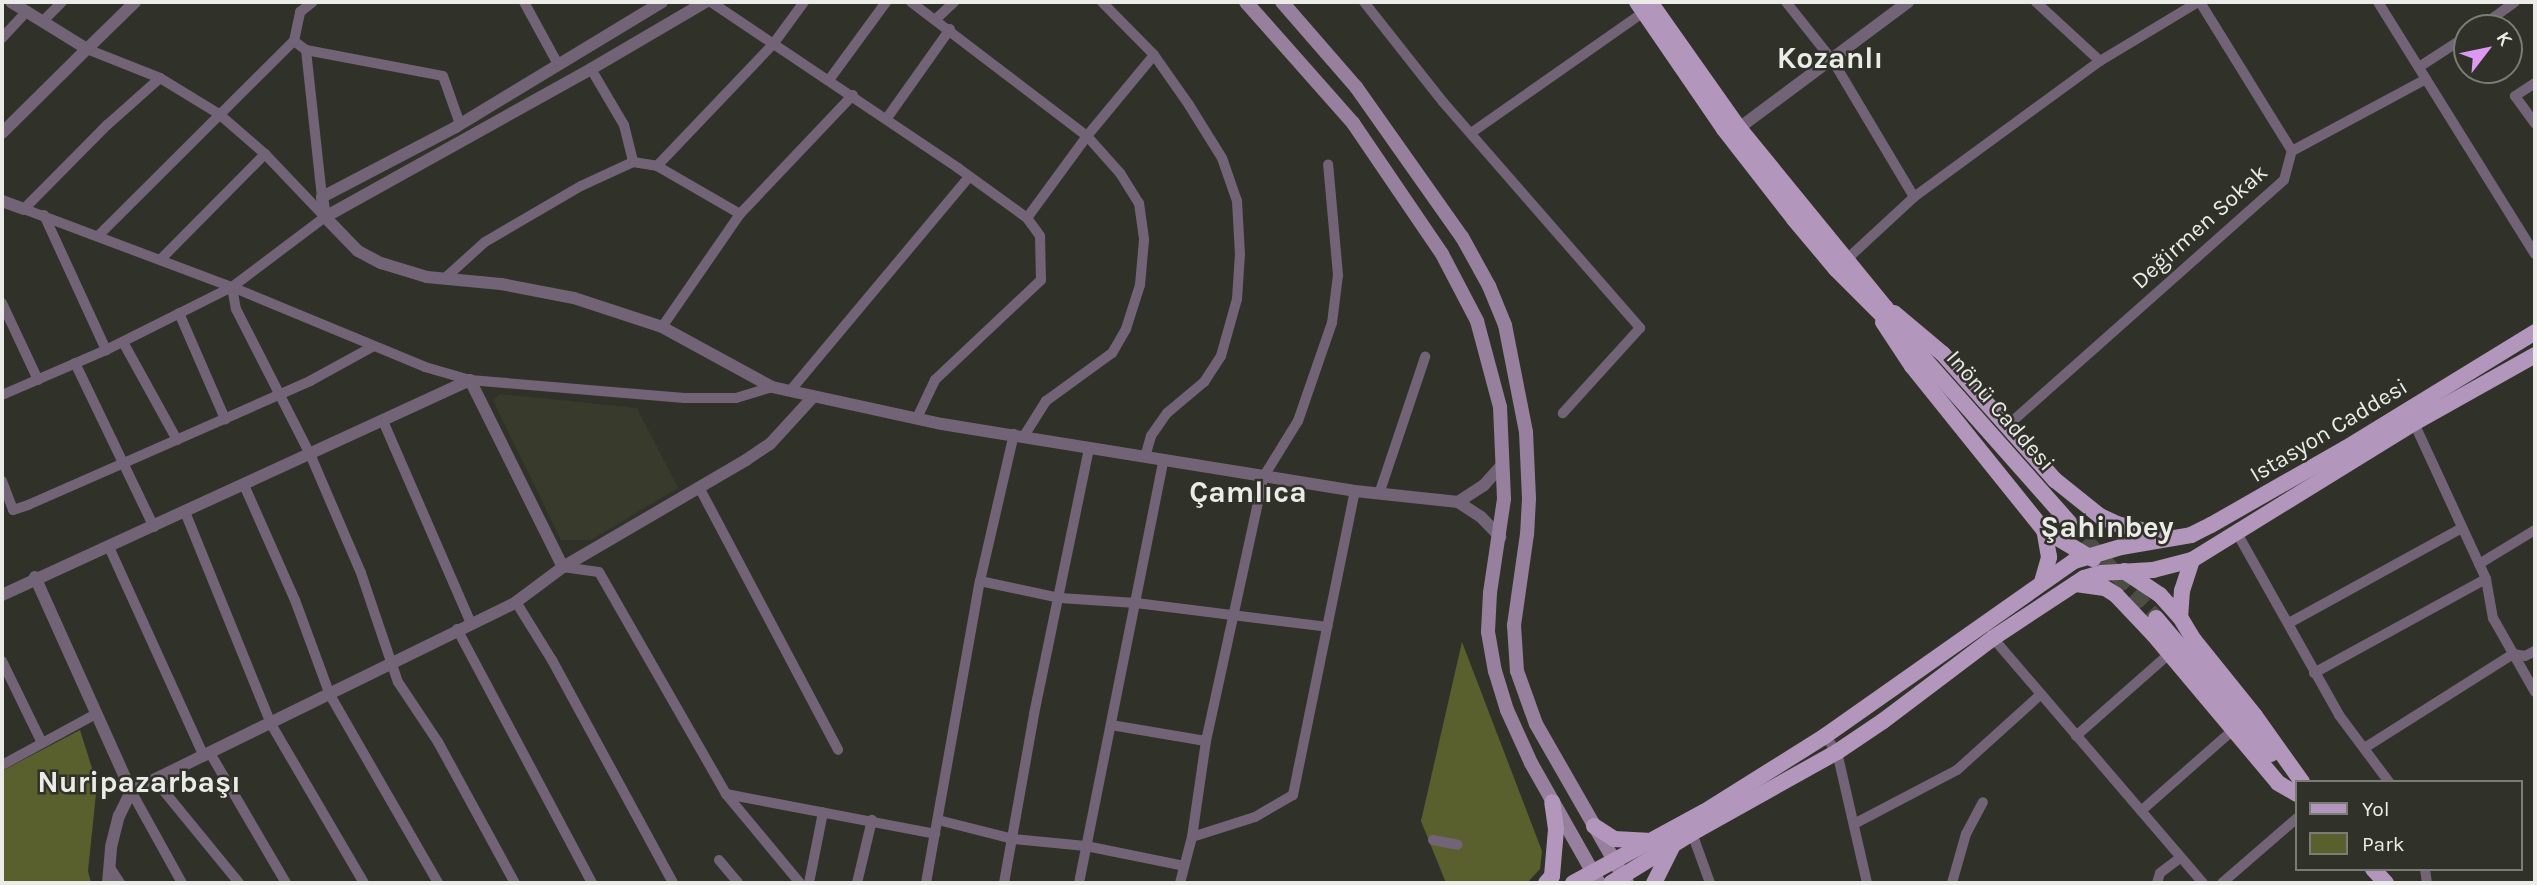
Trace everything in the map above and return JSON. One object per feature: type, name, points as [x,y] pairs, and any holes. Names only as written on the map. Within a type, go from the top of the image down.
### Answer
[{"type":"main road","points":[[1247,2],[1353,123],[1442,254],[1477,321],[1500,407],[1504,499],[1490,593],[1488,632],[1495,671],[1507,710],[1552,802],[1596,878]]},
{"type":"main road","points":[[1282,2],[1356,87],[1462,237],[1505,325],[1526,432],[1529,498],[1527,534],[1514,625],[1517,671],[1536,724],[1614,861],[1621,881],[1673,844],[1837,752],[1883,721],[1993,638],[2076,584],[2101,573],[2153,570],[2192,560],[2414,423],[2535,355]]},
{"type":"main road","points":[[1643,5],[1846,260],[1882,311],[1912,366],[2044,530],[2086,557],[2127,572],[2160,596],[2180,617],[2193,640],[2255,716],[2301,780]]},
{"type":"main road","points":[[1643,5],[1724,129],[1786,209],[1882,311],[1943,354],[2055,480],[2100,516],[2117,524],[2172,537]]},
{"type":"main road","name":"Inönü Caddesi","points":[[1882,311],[2068,522]]},
{"type":"main road","name":"Istasyon Caddesi","points":[[1573,883],[1596,878],[1614,861],[1703,811],[1825,736],[2042,582],[2086,557],[2136,544],[2191,535],[2269,494],[2535,332]]},
{"type":"main road","points":[[2042,582],[2049,557],[2044,530]]},
{"type":"main road","points":[[2180,617],[2182,590],[2192,560]]},
{"type":"main road","points":[[2076,584],[2105,588],[2116,595],[2278,783],[2296,793]]},
{"type":"main road","points":[[2156,618],[2296,784]]},
{"type":"main road","points":[[1546,883],[1552,876],[1556,829],[1552,802]]},
{"type":"main road","points":[[1594,826],[1614,839],[1647,841]]},
{"type":"main road","points":[[1654,883],[1673,844]]},
{"type":"street","points":[[11,2],[88,49],[160,78],[219,114],[265,154],[358,251],[381,262],[444,279],[501,284],[574,298],[662,327],[772,387],[917,418],[1163,461],[1355,491],[1458,502],[1481,517],[1500,537]]},
{"type":"street","points":[[44,20],[62,2]]},
{"type":"street","points":[[2,133],[135,2]]},
{"type":"street","points":[[98,236],[294,41],[300,12],[313,2]]},
{"type":"street","points":[[524,2],[558,65]]},
{"type":"street","points":[[2,395],[106,350],[232,287],[325,217],[591,69],[705,2]]},
{"type":"street","points":[[711,2],[887,118],[1027,218],[1040,236],[1043,257],[1041,280],[935,380],[917,418]]},
{"type":"street","points":[[657,166],[774,43],[804,2]]},
{"type":"street","points":[[829,80],[886,2]]},
{"type":"street","points":[[911,2],[950,29],[1087,136],[1120,173],[1139,203],[1144,240],[1140,285],[1126,329],[1112,353],[1046,401],[1019,435],[980,581],[926,883]]},
{"type":"street","points":[[936,19],[954,2]]},
{"type":"street","points":[[1102,2],[1154,55],[1222,158],[1237,201],[1240,254],[1237,299],[1221,356],[1204,382],[1167,413],[1151,436],[1145,457]]},
{"type":"street","points":[[1364,2],[1471,133],[1640,328],[1563,413]]},
{"type":"street","points":[[1786,2],[1833,61],[1914,197]]},
{"type":"street","points":[[1740,128],[1833,61],[1908,2]]},
{"type":"street","points":[[2036,2],[2100,61]]},
{"type":"street","points":[[1846,260],[1914,197],[2100,61],[2199,2],[2292,151]]},
{"type":"street","points":[[2378,2],[2535,254]]},
{"type":"street","points":[[2498,14],[2515,2]]},
{"type":"street","points":[[322,197],[460,124],[655,4]]},
{"type":"street","points":[[1471,133],[1643,5]]},
{"type":"street","points":[[2,38],[27,11]]},
{"type":"street","points":[[887,118],[950,29]]},
{"type":"street","points":[[294,41],[306,50],[443,76],[460,124]]},
{"type":"street","points":[[2419,67],[2453,45]]},
{"type":"street","points":[[306,50],[325,217]]},
{"type":"street","points":[[1027,218],[1087,136],[1154,55]]},
{"type":"street","points":[[591,69],[624,125],[633,162]]},
{"type":"street","points":[[24,209],[107,125],[160,78]]},
{"type":"street","name":"Değirmen Sokak","points":[[2007,425],[2284,180],[2292,151],[2426,79]]},
{"type":"street","points":[[2535,83],[2515,96],[2535,124]]},
{"type":"street","points":[[662,327],[704,262],[740,214],[853,95]]},
{"type":"street","points":[[162,259],[265,154]]},
{"type":"street","points":[[444,279],[485,242],[581,186],[633,162],[657,166],[740,214]]},
{"type":"street","points":[[1181,883],[1192,837],[1206,741],[1264,476],[1298,421],[1332,323],[1338,275],[1328,164]]},
{"type":"street","points":[[790,391],[969,177]]},
{"type":"street","points":[[2,201],[162,259],[425,367],[470,380],[684,398],[736,398],[772,387]]},
{"type":"street","points":[[44,215],[106,350]]},
{"type":"street","points":[[232,287],[236,309],[310,454],[361,573],[391,664],[404,693],[438,742],[514,883]]},
{"type":"street","points":[[2,303],[38,380]]},
{"type":"street","points":[[180,313],[225,419]]},
{"type":"street","points":[[123,342],[177,440]]},
{"type":"street","points":[[2,481],[13,510],[310,381],[374,346]]},
{"type":"street","points":[[1379,494],[1425,357]]},
{"type":"street","points":[[75,363],[154,527]]},
{"type":"street","points":[[2,595],[35,577],[154,527],[470,380]]},
{"type":"street","points":[[470,380],[563,567]]},
{"type":"street","points":[[108,883],[108,864],[119,816],[131,791],[516,602],[563,567],[700,489],[770,444],[813,397]]},
{"type":"street","points":[[383,421],[471,623]]},
{"type":"street","points":[[2414,423],[2486,579],[2493,618],[2535,692]]},
{"type":"street","points":[[1004,883],[1034,714],[1089,448]]},
{"type":"street","points":[[1079,883],[1163,461]]},
{"type":"street","points":[[1458,502],[1484,485],[1502,465]]},
{"type":"street","points":[[244,485],[295,600],[330,695],[438,883]]},
{"type":"street","points":[[700,489],[838,750]]},
{"type":"street","points":[[1192,837],[1255,817],[1293,795],[1355,491]]},
{"type":"street","points":[[185,512],[271,724],[364,883]]},
{"type":"street","points":[[2289,623],[2462,528]]},
{"type":"street","points":[[2479,564],[2535,530]]},
{"type":"street","points":[[2237,533],[2289,623],[2314,673],[2350,732],[2366,747],[2388,780]]},
{"type":"street","points":[[109,547],[207,755],[286,883]]},
{"type":"street","points":[[563,567],[599,572],[726,794],[800,883]]},
{"type":"street","points":[[35,577],[131,791],[182,883]]},
{"type":"street","points":[[2314,673],[2486,579]]},
{"type":"street","points":[[980,581],[1060,598],[1136,603],[1328,628]]},
{"type":"street","points":[[516,602],[552,660],[673,883]]},
{"type":"street","points":[[457,629],[592,883]]},
{"type":"street","points":[[1993,638],[2203,883]]},
{"type":"street","points":[[2366,747],[2513,654],[2525,656],[2535,651]]},
{"type":"street","points":[[2076,736],[2169,654]]},
{"type":"street","points":[[2,661],[42,743]]},
{"type":"street","points":[[1854,824],[1957,770],[2040,695]]},
{"type":"street","points":[[2,765],[96,714]]},
{"type":"street","points":[[1111,725],[1206,741]]},
{"type":"street","points":[[2141,811],[2234,730]]},
{"type":"street","points":[[1825,736],[1837,752],[1867,883]]},
{"type":"street","points":[[154,779],[239,883]]},
{"type":"street","points":[[726,794],[935,834]]},
{"type":"street","points":[[1952,883],[1966,834],[1983,802]]},
{"type":"street","points":[[809,883],[823,812]]},
{"type":"street","points":[[2222,883],[2296,818]]},
{"type":"street","points":[[857,883],[872,820]]},
{"type":"street","points":[[938,820],[1013,839],[1086,846],[1184,866]]},
{"type":"street","points":[[1692,833],[1710,883]]},
{"type":"street","points":[[1433,840],[1458,845]]},
{"type":"street","points":[[2157,883],[2160,873],[2180,858]]},
{"type":"street","points":[[719,860],[738,883]]},
{"type":"street","points":[[108,864],[120,883]]},
{"type":"shaded area","points":[[500,394],[637,408],[678,488],[591,540],[561,540],[493,400]]},
{"type":"green space","points":[[1462,642],[1542,851],[1540,869],[1527,883],[1446,883],[1421,821]]},
{"type":"green space","points":[[80,730],[97,784],[88,871],[91,883],[2,883],[2,771]]},
{"type":"tunnel","points":[[2069,522],[2156,618]]},
{"type":"district","name":"Kozanlı","points":[[1830,58]]},
{"type":"district","name":"Çamlıca","points":[[1248,492]]},
{"type":"district","name":"Şahinbey","points":[[2107,527]]},
{"type":"district","name":"Nuripazarbaşı","points":[[139,782]]}]
